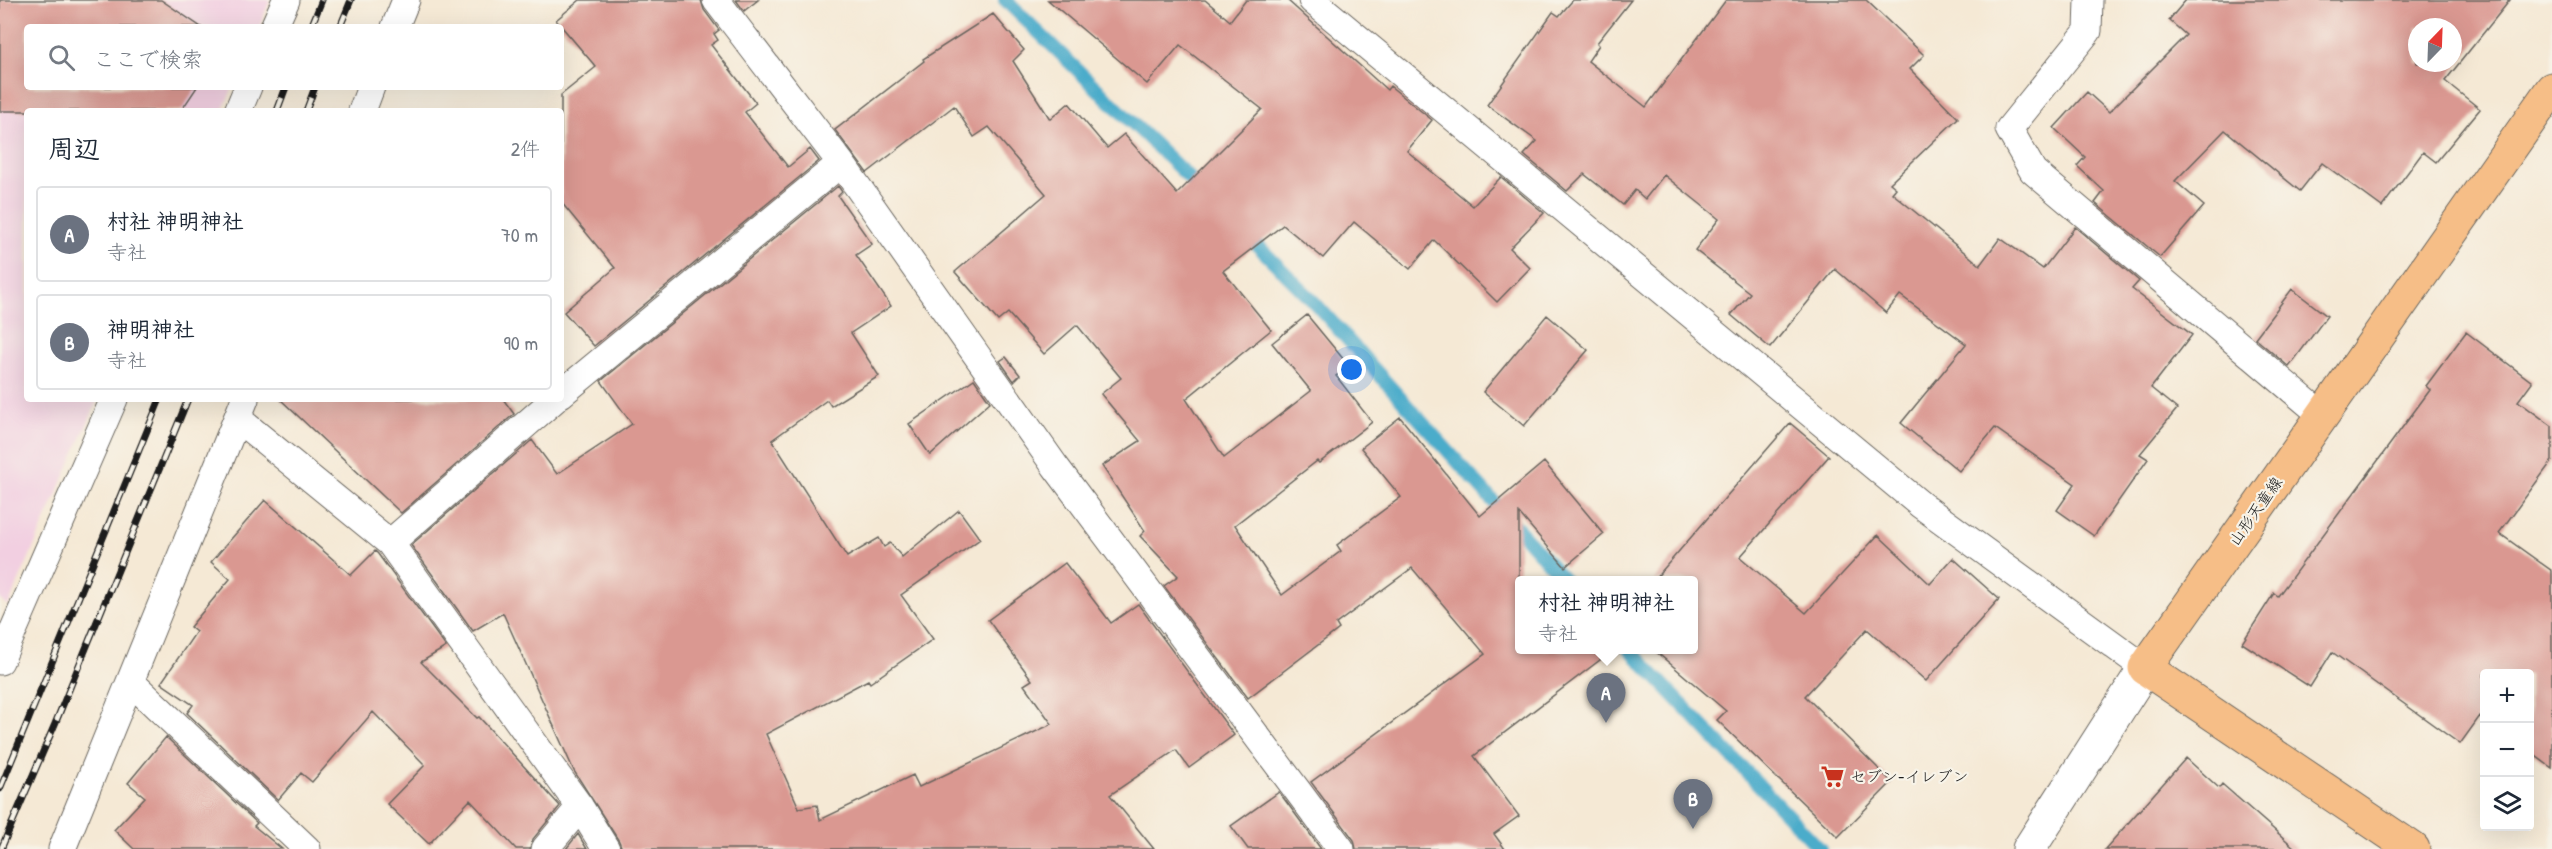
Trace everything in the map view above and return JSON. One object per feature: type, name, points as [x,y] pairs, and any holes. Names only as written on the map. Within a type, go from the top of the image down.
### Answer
[{"type":"main road","name":"山形天童線","points":[[2145,668],[2552,89]]},
{"type":"main road","points":[[2145,668],[2413,849]]},
{"type":"street","points":[[2029,849],[2145,668]]},
{"type":"lane","points":[[275,24],[285,0]]},
{"type":"lane","points":[[396,24],[406,0]]},
{"type":"lane","points":[[716,0],[841,164],[1055,466],[1341,849]]},
{"type":"lane","points":[[1312,0],[1921,505],[2145,668]]},
{"type":"lane","points":[[2089,0],[2088,31],[2008,129],[2033,171],[2322,416]]},
{"type":"lane","points":[[239,108],[247,90]]},
{"type":"lane","points":[[363,108],[370,90]]},
{"type":"lane","points":[[564,392],[841,164]]},
{"type":"lane","points":[[0,661],[7,624],[113,402]]},
{"type":"lane","points":[[390,543],[552,402]]},
{"type":"lane","points":[[62,849],[242,409],[390,543],[580,807],[606,849]]},
{"type":"lane","points":[[131,682],[308,849]]},
{"type":"lane","points":[[545,849],[580,807]]},
{"type":"shaded area","points":[[0,0],[270,0],[260,24],[24,24],[24,90],[232,90],[223,108],[24,108],[24,402],[97,402],[8,606],[0,599]]},
{"type":"building","points":[[0,0],[161,0],[197,24],[24,24],[24,90],[195,90],[183,108],[24,108],[24,111],[0,111]]},
{"type":"building","points":[[580,0],[701,0],[704,10],[719,30],[714,34],[718,40],[711,45],[756,103],[745,112],[788,167],[810,149],[819,161],[594,346],[564,312],[615,268],[564,206],[564,108],[561,108],[561,95],[596,67],[564,29],[564,24],[559,24],[556,20]]},
{"type":"building","points":[[736,0],[758,0],[744,11]]},
{"type":"building","points":[[1048,0],[1205,0],[1230,21],[1246,0],[1287,0],[1387,90],[1390,86],[1432,120],[1407,151],[1473,206],[1501,177],[1544,213],[1510,248],[1530,268],[1497,302],[1434,240],[1410,269],[1354,222],[1323,258],[1283,225],[1223,271],[1271,330],[1186,399],[1224,458],[1311,391],[1272,343],[1307,315],[1349,366],[1336,376],[1372,422],[1319,463],[1317,461],[1235,525],[1282,595],[1341,551],[1337,545],[1401,497],[1361,448],[1400,417],[1480,516],[1544,462],[1604,534],[1565,567],[1519,513],[1519,576],[1515,576],[1515,654],[1608,654],[1474,756],[1519,816],[1494,834],[1505,849],[1356,849],[1354,840],[1311,782],[1485,654],[1412,568],[1336,624],[1339,629],[1248,698],[1164,586],[1178,576],[1140,536],[1145,531],[1102,466],[1140,441],[1101,394],[1121,378],[1077,325],[1044,354],[1008,313],[998,321],[955,272],[1046,194],[989,127],[974,137],[954,106],[867,173],[835,130],[924,61],[923,59],[993,14],[1024,50],[1013,61],[1050,119],[1069,103],[1107,148],[1124,134],[1177,194],[1262,109],[1180,45],[1147,84]]},
{"type":"building","points":[[1573,0],[1631,0],[1597,43],[1599,45],[1588,61],[1646,107],[1726,0],[1866,0],[1924,55],[1910,69],[1958,118],[1890,183],[1896,188],[1892,193],[1980,265],[2000,238],[2043,269],[2075,227],[2139,281],[2132,289],[2192,335],[2151,388],[2177,409],[2140,454],[2148,459],[2094,536],[2057,510],[2075,484],[1995,428],[1959,471],[1901,423],[1966,344],[1900,295],[1886,313],[1835,269],[1770,348],[1731,315],[1750,293],[1695,250],[1719,219],[1664,175],[1645,199],[1635,190],[1623,205],[1584,174],[1567,191],[1524,155],[1537,141],[1487,105],[1553,12],[1559,16]]},
{"type":"building","points":[[2186,0],[2510,0],[2462,60],[2462,18],[2408,18],[2408,72],[2452,72],[2445,81],[2480,109],[2436,162],[2423,152],[2382,207],[2322,163],[2300,191],[2225,130],[2175,181],[2204,206],[2160,257],[2095,203],[2104,191],[2077,166],[2085,157],[2054,128],[2087,92],[2109,112],[2186,35],[2169,20]]},
{"type":"building","points":[[838,186],[842,192],[838,196],[872,244],[856,255],[891,306],[851,333],[879,376],[831,406],[827,400],[772,440],[847,557],[879,538],[884,547],[890,543],[902,557],[959,510],[980,539],[901,595],[933,639],[870,683],[868,680],[766,734],[799,808],[817,805],[820,820],[913,775],[919,787],[1052,724],[1024,685],[1032,680],[988,620],[1065,563],[1111,623],[1138,604],[1234,735],[1189,768],[1176,750],[1110,795],[1154,849],[622,849],[574,771],[503,613],[473,631],[411,545],[532,440],[557,474],[632,424],[601,381]]},
{"type":"building","points":[[2292,289],[2327,316],[2289,367],[2255,338]]},
{"type":"building","points":[[1547,315],[1588,350],[1524,426],[1483,392]]},
{"type":"building","points":[[2466,332],[2532,382],[2518,401],[2552,426],[2552,461],[2499,533],[2552,571],[2552,768],[2534,755],[2534,669],[2480,669],[2480,716],[2460,744],[2332,652],[2310,687],[2242,643],[2274,593],[2278,596],[2430,390],[2426,386]]},
{"type":"building","points":[[1006,357],[1020,375],[1014,381],[1000,361]]},
{"type":"building","points":[[974,379],[990,402],[930,455],[909,424]]},
{"type":"building","points":[[283,402],[505,402],[514,414],[401,513]]},
{"type":"building","points":[[1790,423],[1829,456],[1740,557],[1806,613],[1878,535],[1930,584],[1953,558],[1999,599],[1926,681],[1867,629],[1805,696],[1892,782],[1838,837],[1717,720],[1726,711],[1659,654],[1698,654],[1698,576],[1657,576]]},
{"type":"building","points":[[265,500],[351,575],[375,551],[378,554],[446,647],[421,662],[477,718],[479,717],[560,806],[533,839],[530,849],[516,849],[470,800],[429,844],[387,804],[425,765],[373,712],[312,782],[301,773],[278,800],[187,713],[193,705],[161,683],[196,632],[190,627],[230,579],[211,562]]},
{"type":"building","points":[[166,737],[257,823],[254,826],[282,849],[134,849],[114,830],[145,797],[128,783]]},
{"type":"building","points":[[2186,758],[2219,788],[2222,784],[2296,849],[2105,849]]},
{"type":"building","points":[[1279,792],[1321,849],[1248,849],[1231,826]]},
{"type":"building","points":[[578,834],[587,849],[566,849]]},
{"type":"waterway","points":[[1005,0],[1204,192]]},
{"type":"waterway","points":[[1245,233],[1313,301],[1560,576]]},
{"type":"waterway","points":[[1634,654],[1820,849]]},
{"type":"railway","points":[[312,24],[322,0]]},
{"type":"railway","points":[[341,24],[351,0]]},
{"type":"railway","points":[[278,108],[285,90]]},
{"type":"railway","points":[[307,108],[314,90]]},
{"type":"railway","points":[[0,789],[159,402]]},
{"type":"railway","points":[[1,849],[55,724],[187,402]]},
{"type":"place","name":"村社 神明神社","points":[[1606,723]]},
{"type":"place","name":"セブン-イレブン","points":[[1832,776]]},
{"type":"place","name":"神明神社","points":[[1693,829]]}]
